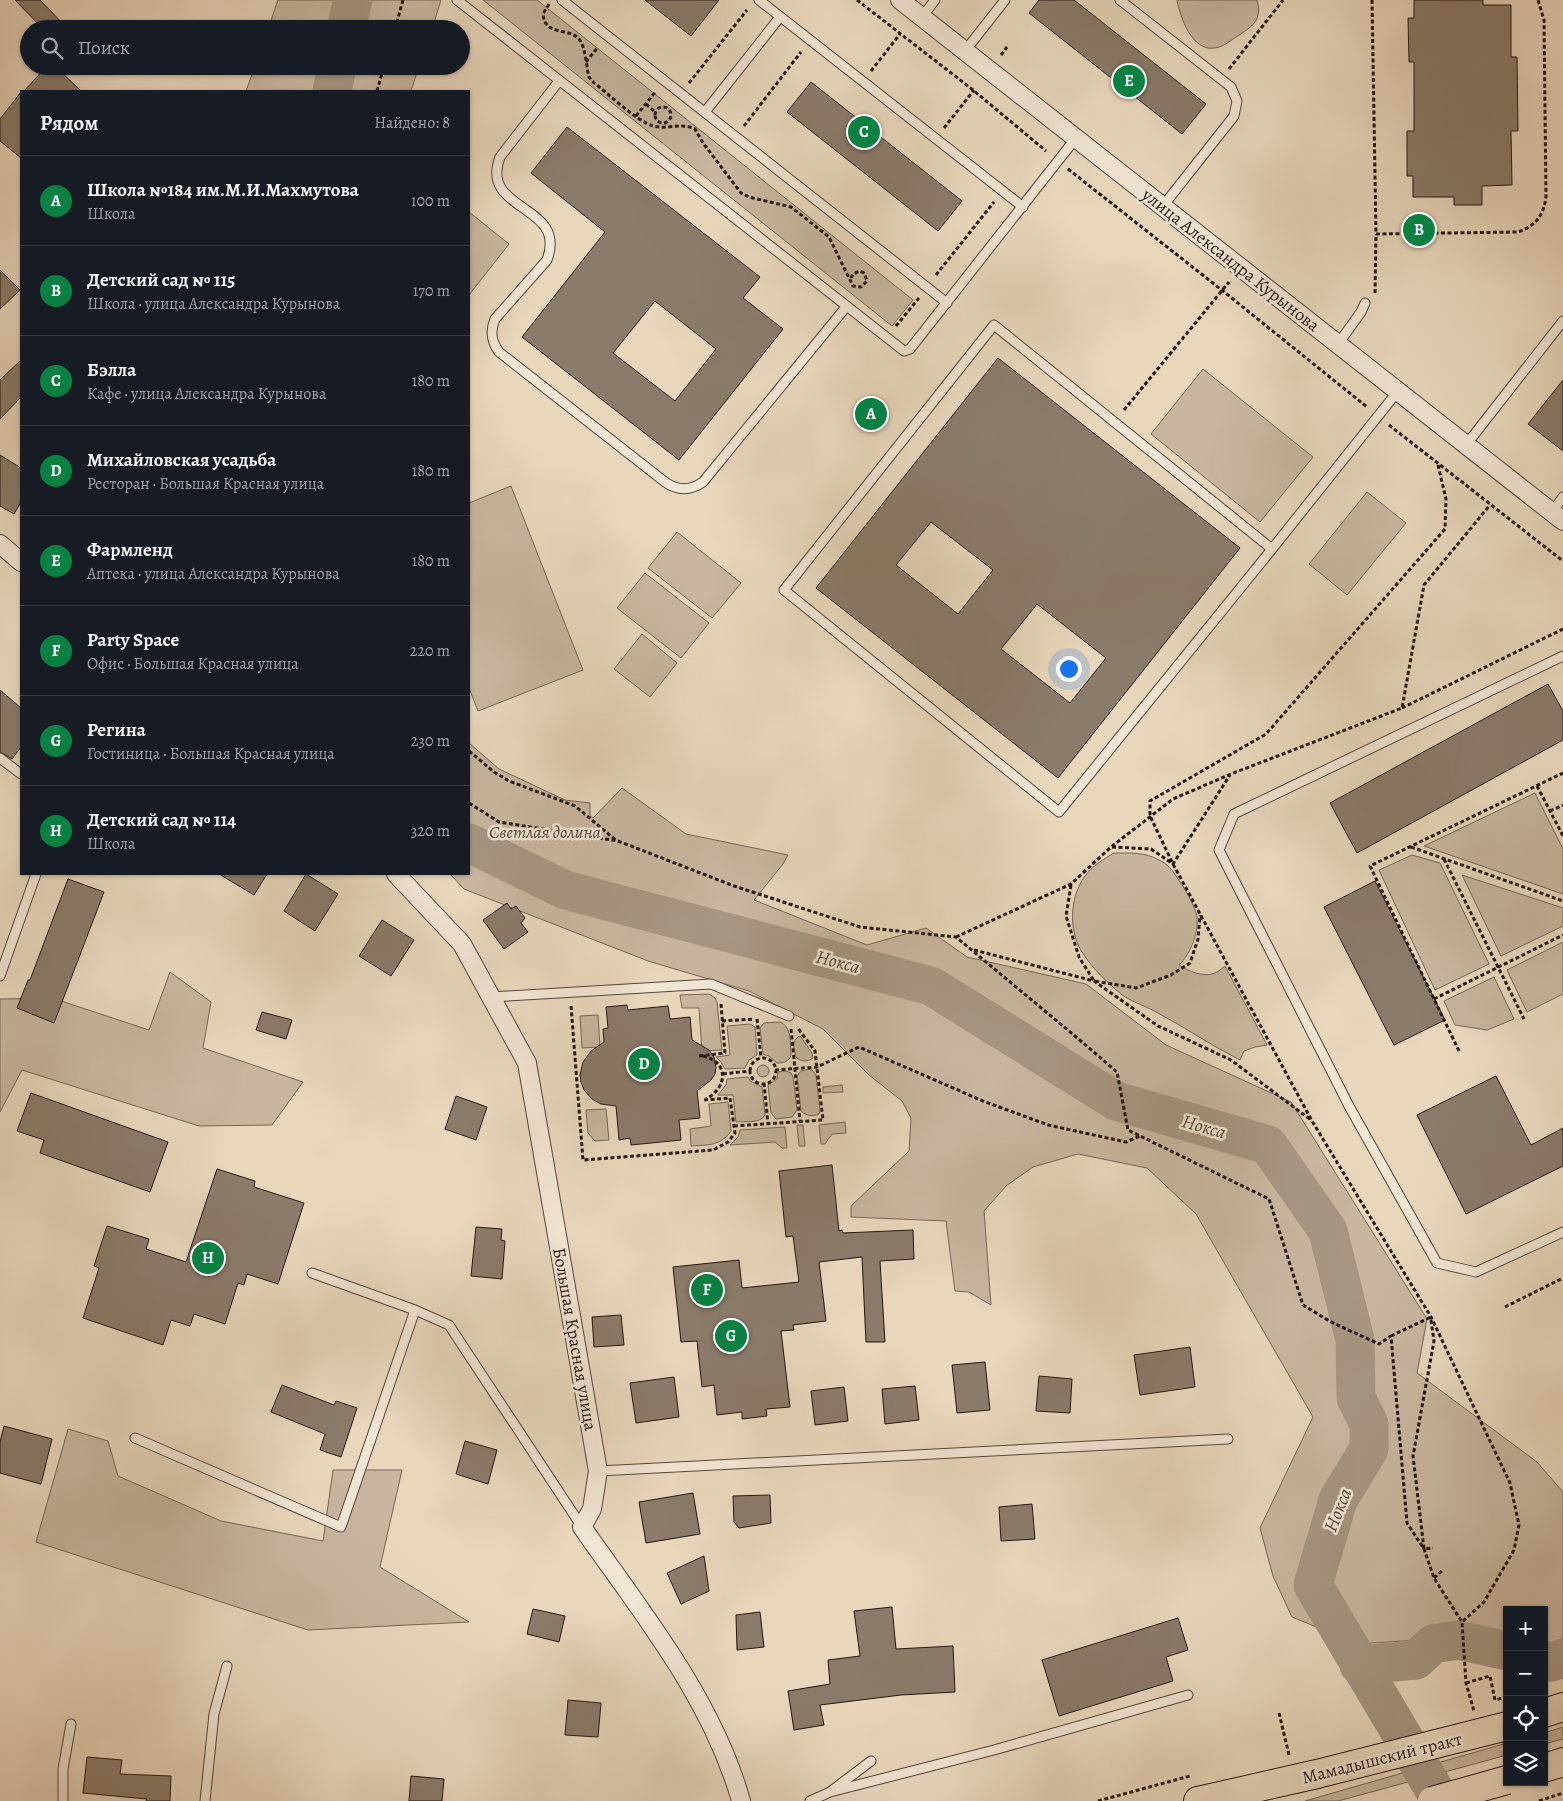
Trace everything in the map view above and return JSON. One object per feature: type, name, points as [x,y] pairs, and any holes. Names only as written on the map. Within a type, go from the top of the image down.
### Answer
[{"type":"main road","points":[[1548,1712],[1563,1707]]},
{"type":"main road","name":"Мамадышский тракт","points":[[1198,1801],[1317,1774],[1503,1727]]},
{"type":"main road","points":[[1548,1767],[1563,1762]]},
{"type":"main road","points":[[1432,1801],[1503,1781]]},
{"type":"street","name":"улица Александра Курынова","points":[[900,0],[1557,516]]},
{"type":"street","points":[[0,544],[20,561]]},
{"type":"street","name":"Большая Красная улица","points":[[397,875],[462,944],[527,1063],[598,1471],[592,1509],[582,1527]]},
{"type":"street","points":[[582,1527],[682,1671],[715,1733],[741,1801]]},
{"type":"lane","points":[[457,0],[902,351],[909,351],[1076,138]]},
{"type":"lane","points":[[562,0],[947,303]]},
{"type":"lane","points":[[759,0],[1023,207]]},
{"type":"lane","points":[[922,17],[935,0]]},
{"type":"lane","points":[[965,51],[1005,0]]},
{"type":"lane","points":[[1120,0],[1231,87],[1235,94],[1236,109],[1234,116],[1163,206]]},
{"type":"lane","points":[[705,112],[780,17]]},
{"type":"lane","points":[[559,81],[500,157],[495,169],[498,185],[505,194],[543,223],[550,240],[550,251],[546,260],[495,319],[492,326],[492,338],[499,352],[665,482],[678,489],[694,488],[703,482],[846,307]]},
{"type":"lane","points":[[1338,344],[1361,312],[1365,303]]},
{"type":"lane","points":[[1466,445],[1563,321]]},
{"type":"lane","points":[[1272,549],[994,326],[784,590],[1060,812],[1272,549],[1398,391]]},
{"type":"lane","points":[[1557,516],[1563,497]]},
{"type":"lane","points":[[1563,656],[1234,814],[1219,850],[1349,1106],[1437,1263],[1476,1272],[1563,1232]]},
{"type":"lane","points":[[0,758],[20,773]]},
{"type":"lane","points":[[0,976],[36,875]]},
{"type":"lane","points":[[491,997],[711,984],[789,1016]]},
{"type":"lane","points":[[312,1273],[414,1310],[449,1325],[582,1527]]},
{"type":"lane","points":[[135,1438],[341,1528],[414,1310]]},
{"type":"lane","points":[[598,1471],[1228,1439]]},
{"type":"lane","points":[[205,1801],[214,1714],[227,1666]]},
{"type":"lane","points":[[810,1801],[830,1792],[994,1750],[1188,1695]]},
{"type":"lane","points":[[62,1801],[63,1769],[71,1724]]},
{"type":"lane","points":[[830,1792],[872,1761]]},
{"type":"path","points":[[397,20],[403,0]]},
{"type":"path","points":[[552,0],[543,14],[545,22],[556,31],[572,34],[578,38],[582,45],[590,79],[651,126],[685,126],[696,129],[701,141],[738,191],[749,197],[793,208],[830,239],[851,278],[851,282],[857,288],[865,285],[867,281],[864,273],[860,271],[853,274],[851,278]]},
{"type":"path","points":[[858,0],[973,90],[1058,162],[1223,291],[1438,465],[1563,561]]},
{"type":"path","points":[[1221,79],[1283,0]]},
{"type":"path","points":[[1365,303],[1370,303],[1376,291],[1372,0]]},
{"type":"path","points":[[1376,234],[1518,232],[1534,225],[1540,217],[1545,207],[1546,196],[1544,20],[1538,0]]},
{"type":"path","points":[[681,93],[749,8]]},
{"type":"path","points":[[864,82],[900,34]]},
{"type":"path","points":[[735,136],[811,40]]},
{"type":"path","points":[[936,138],[1007,47]]},
{"type":"path","points":[[377,90],[381,75]]},
{"type":"path","points":[[636,116],[664,80]]},
{"type":"path","points":[[646,104],[655,112],[654,116],[659,123],[667,123],[670,120],[671,115],[667,108],[658,108],[655,112]]},
{"type":"path","points":[[886,339],[1003,191]]},
{"type":"path","points":[[1114,421],[1223,291],[1240,267]]},
{"type":"path","points":[[1438,465],[1446,499],[1445,529],[1266,734],[1150,801],[1150,816],[1200,914],[1312,1121],[1431,1317],[1510,1483],[1519,1525],[1514,1550],[1484,1602],[1462,1622]]},
{"type":"path","points":[[1402,708],[1424,585],[1490,505]]},
{"type":"path","points":[[470,804],[499,822],[618,841],[734,886],[860,927],[956,937],[1071,884],[1111,847],[1173,799],[1230,774],[1402,708],[1563,629]]},
{"type":"path","points":[[470,752],[494,772],[510,781],[575,806],[618,841]]},
{"type":"path","points":[[1459,1050],[1370,866],[1563,773]]},
{"type":"path","points":[[1174,864],[1230,774]]},
{"type":"path","points":[[1537,786],[1563,836]]},
{"type":"path","points":[[1550,811],[1563,805]]},
{"type":"path","points":[[1111,847],[1151,849],[1174,864]]},
{"type":"path","points":[[1410,847],[1563,901]]},
{"type":"path","points":[[1444,859],[1524,1019]]},
{"type":"path","points":[[1071,884],[1066,916],[1079,957],[1094,981],[1158,1026],[1231,1060],[1312,1121]]},
{"type":"path","points":[[970,949],[1094,981],[1136,988],[1171,975],[1190,963],[1198,939],[1200,914]]},
{"type":"path","points":[[1434,999],[1563,935]]},
{"type":"path","points":[[956,937],[1117,1072],[1128,1130],[1269,1199],[1303,1305],[1331,1322],[1379,1344],[1390,1336],[1431,1317]]},
{"type":"path","points":[[570,998],[583,1160],[713,1150],[728,1142],[735,1133],[730,1098],[703,1100],[717,1091],[722,1083],[723,1074],[718,1064],[710,1058],[699,1056],[725,1054],[720,997]]},
{"type":"path","points":[[722,1021],[789,1016]]},
{"type":"path","points":[[734,1126],[823,1120],[815,1051],[789,1016]]},
{"type":"path","points":[[789,1016],[800,1121]]},
{"type":"path","points":[[756,1019],[761,1058]]},
{"type":"path","points":[[775,1070],[817,1067],[859,1046],[983,1101],[1048,1125],[1126,1142],[1140,1136]]},
{"type":"path","points":[[761,1058],[772,1062],[775,1070],[773,1078],[764,1083],[754,1080],[750,1071],[753,1062],[761,1058]]},
{"type":"path","points":[[723,1074],[750,1071]]},
{"type":"path","points":[[764,1083],[768,1124]]},
{"type":"path","points":[[1504,1307],[1563,1278]]},
{"type":"path","points":[[1431,1317],[1434,1341],[1413,1456],[1424,1548],[1434,1578],[1462,1622],[1465,1668]]},
{"type":"path","points":[[1390,1336],[1407,1523],[1424,1548]]},
{"type":"path","points":[[1424,1548],[1432,1548]]},
{"type":"path","points":[[1434,1578],[1442,1570]]},
{"type":"path","points":[[1466,1683],[1490,1676],[1495,1700],[1503,1698]]},
{"type":"path","points":[[1279,1713],[1289,1756]]},
{"type":"path","points":[[1539,1801],[1563,1792]]},
{"type":"green space","points":[[278,0],[441,0],[435,20],[271,20]]},
{"type":"green space","points":[[483,0],[537,0],[913,300],[892,326]]},
{"type":"green space","points":[[1177,0],[1257,0],[1258,13],[1255,22],[1251,26],[1226,44],[1215,48],[1207,48],[1200,45],[1188,32]]},
{"type":"green space","points":[[252,75],[416,75],[411,90],[246,90]]},
{"type":"green space","points":[[470,213],[509,244],[470,294]]},
{"type":"green space","points":[[1203,369],[1313,457],[1260,522],[1151,434]]},
{"type":"green space","points":[[511,486],[583,670],[478,711],[470,691],[470,503]]},
{"type":"green space","points":[[1367,492],[1406,523],[1347,595],[1309,564]]},
{"type":"green space","points":[[677,532],[741,583],[712,618],[648,568]]},
{"type":"green space","points":[[645,573],[709,623],[681,658],[617,608]]},
{"type":"green space","points":[[642,634],[677,663],[650,697],[614,669]]},
{"type":"green space","name":"Светлая долина","points":[[470,744],[499,769],[565,800],[590,803],[590,816],[593,818],[622,788],[686,834],[788,855],[754,900],[867,945],[926,928],[967,957],[1086,984],[1166,1045],[1291,1102],[1427,1319],[1417,1373],[1537,1462],[1563,1492],[1563,1662],[1548,1667],[1548,1606],[1503,1606],[1503,1665],[1433,1639],[1358,1644],[1292,1617],[1273,1576],[1260,1528],[1313,1417],[1196,1214],[1147,1168],[1078,1154],[1033,1167],[1006,1186],[984,1211],[991,1305],[969,1292],[955,1291],[946,1221],[851,1217],[851,1206],[909,1151],[911,1118],[902,1101],[869,1075],[823,1029],[749,991],[648,961],[464,889],[451,875],[470,875]]},
{"type":"green space","points":[[1535,793],[1563,849],[1563,894],[1424,846]]},
{"type":"green space","points":[[1114,853],[1154,857],[1172,871],[1190,900],[1197,919],[1194,941],[1179,965],[1206,975],[1216,972],[1225,966],[1267,1045],[1244,1051],[1240,1060],[1158,1013],[1125,997],[1106,981],[1084,955],[1075,936],[1072,916],[1073,905],[1080,885],[1088,872]]},
{"type":"green space","points":[[1412,855],[1440,863],[1489,964],[1435,990],[1379,870]]},
{"type":"green space","points":[[1462,875],[1563,908],[1563,926],[1501,956]]},
{"type":"green space","points":[[1563,942],[1563,994],[1527,1012],[1507,970]]},
{"type":"green space","points":[[170,972],[211,1002],[203,1048],[303,1082],[272,1125],[199,1126],[22,1070],[0,1112],[0,999],[52,998],[149,1030]]},
{"type":"green space","points":[[1494,977],[1514,1019],[1487,1030],[1455,1025],[1444,1001]]},
{"type":"green space","points":[[709,994],[717,1002],[722,1050],[702,1051],[699,1008],[682,1008],[680,995]]},
{"type":"green space","points":[[598,1015],[600,1047],[582,1048],[580,1016]]},
{"type":"green space","points":[[780,1022],[784,1024],[788,1031],[791,1055],[786,1062],[777,1063],[769,1056],[763,1054],[760,1028],[764,1023]]},
{"type":"green space","points":[[750,1024],[755,1027],[757,1055],[749,1060],[745,1068],[725,1069],[716,1057],[730,1055],[727,1026]]},
{"type":"green space","points":[[799,1036],[812,1053],[813,1058],[802,1061],[796,1057],[794,1043]]},
{"type":"green space","points":[[761,1065],[765,1065],[769,1071],[765,1077],[761,1077],[757,1073],[757,1069]]},
{"type":"green space","points":[[811,1069],[816,1075],[820,1111],[819,1114],[812,1116],[801,1111],[797,1076],[801,1071]]},
{"type":"green space","points":[[786,1071],[791,1073],[793,1077],[797,1110],[792,1117],[776,1119],[771,1113],[768,1085],[777,1079],[778,1072]]},
{"type":"green space","points":[[748,1077],[750,1081],[762,1087],[765,1115],[756,1121],[736,1122],[733,1095],[718,1095],[726,1085],[727,1079]]},
{"type":"green space","points":[[842,1085],[843,1092],[823,1093],[823,1087]]},
{"type":"green space","points":[[728,1102],[731,1131],[727,1136],[713,1144],[691,1146],[690,1129],[711,1126],[709,1104]]},
{"type":"green space","points":[[606,1109],[609,1140],[595,1141],[588,1133],[586,1110]]},
{"type":"green space","points":[[845,1122],[846,1133],[832,1134],[825,1144],[821,1144],[819,1125]]},
{"type":"green space","points":[[797,1125],[803,1125],[805,1146],[799,1146]]},
{"type":"green space","points":[[785,1127],[787,1148],[782,1148],[775,1142],[730,1145],[738,1137],[740,1130]]},
{"type":"green space","points":[[68,1429],[108,1441],[118,1476],[221,1521],[323,1541],[333,1470],[402,1470],[380,1567],[469,1622],[308,1630],[36,1542]]},
{"type":"green space","points":[[1563,1727],[1563,1739],[1548,1743],[1548,1732]]},
{"type":"green space","points":[[1503,1744],[1503,1756],[1338,1801],[1305,1801]]},
{"type":"building","points":[[15,0],[40,0],[59,20],[34,20]]},
{"type":"building","points":[[645,0],[719,0],[691,36]]},
{"type":"building","points":[[1039,0],[1074,0],[1206,104],[1182,134],[1029,13]]},
{"type":"building","points":[[1414,0],[1483,0],[1483,5],[1511,5],[1511,57],[1517,57],[1518,131],[1511,131],[1512,185],[1482,186],[1482,205],[1454,205],[1454,197],[1413,197],[1413,176],[1407,176],[1407,131],[1414,131],[1414,62],[1409,62],[1408,18],[1414,18]]},
{"type":"building","points":[[39,75],[64,75],[80,90],[25,90]]},
{"type":"building","points":[[811,82],[962,201],[938,231],[787,112]]},
{"type":"building","points":[[20,93],[20,157],[0,141],[0,119]]},
{"type":"building","points":[[567,127],[760,277],[743,298],[783,329],[679,460],[522,337],[605,232],[531,173]],"holes":[[[655,301],[716,349],[675,401],[613,353]]]},
{"type":"building","points":[[0,270],[20,290],[0,309]]},
{"type":"building","points":[[998,358],[1240,548],[1058,778],[816,588]],"holes":[[[931,522],[993,570],[958,614],[896,565]],[[1037,604],[1106,658],[1070,703],[1001,649]]]},
{"type":"building","points":[[20,361],[20,398],[0,419],[0,380]]},
{"type":"building","points":[[1563,380],[1563,451],[1528,424]]},
{"type":"building","points":[[0,455],[20,467],[20,504],[14,514],[0,506]]},
{"type":"building","points":[[1548,684],[1563,711],[1563,740],[1357,853],[1330,803]]},
{"type":"building","points":[[0,690],[20,707],[20,748],[12,759],[0,752]]},
{"type":"building","points":[[221,875],[266,875],[254,895]]},
{"type":"building","points":[[305,875],[338,894],[315,931],[284,911]]},
{"type":"building","points":[[68,879],[104,892],[54,1023],[17,1008],[28,980],[30,980]]},
{"type":"building","points":[[1375,881],[1445,1020],[1394,1045],[1324,907]]},
{"type":"building","points":[[507,903],[511,909],[516,906],[525,918],[521,923],[528,932],[504,949],[483,920]]},
{"type":"building","points":[[382,920],[414,940],[391,976],[359,956]]},
{"type":"building","points":[[627,1005],[628,1010],[668,1006],[670,1019],[690,1017],[692,1040],[709,1050],[714,1057],[715,1074],[711,1080],[697,1091],[700,1118],[679,1120],[681,1140],[631,1145],[630,1138],[619,1140],[616,1106],[601,1104],[592,1099],[584,1090],[580,1075],[583,1062],[591,1051],[604,1042],[603,1029],[608,1028],[606,1007]]},
{"type":"building","points":[[262,1012],[292,1020],[286,1039],[256,1030]]},
{"type":"building","points":[[1496,1076],[1531,1145],[1563,1128],[1563,1166],[1466,1214],[1417,1115]]},
{"type":"building","points":[[31,1093],[168,1142],[150,1192],[40,1153],[44,1140],[17,1131]]},
{"type":"building","points":[[456,1096],[487,1107],[476,1140],[445,1129]]},
{"type":"building","points":[[832,1165],[839,1231],[842,1230],[843,1233],[913,1230],[914,1259],[880,1261],[885,1342],[866,1342],[862,1257],[819,1262],[826,1321],[793,1325],[794,1330],[781,1331],[790,1407],[766,1409],[767,1416],[742,1419],[742,1412],[717,1415],[714,1385],[702,1387],[697,1341],[681,1342],[673,1267],[739,1260],[742,1288],[799,1282],[793,1236],[786,1237],[779,1171]]},
{"type":"building","points":[[217,1169],[255,1181],[254,1187],[304,1203],[278,1284],[247,1274],[244,1285],[238,1283],[225,1324],[194,1314],[190,1326],[171,1320],[163,1345],[83,1318],[99,1268],[94,1266],[107,1226],[149,1239],[146,1249],[186,1262]]},
{"type":"building","points":[[476,1227],[502,1229],[501,1240],[505,1241],[502,1279],[471,1276]]},
{"type":"building","points":[[621,1315],[624,1345],[594,1347],[592,1317]]},
{"type":"building","points":[[1190,1347],[1195,1387],[1140,1395],[1134,1355]]},
{"type":"building","points":[[985,1362],[990,1410],[957,1413],[952,1365]]},
{"type":"building","points":[[1039,1376],[1072,1379],[1070,1413],[1036,1411]]},
{"type":"building","points":[[674,1377],[679,1417],[636,1423],[630,1383]]},
{"type":"building","points":[[282,1385],[334,1405],[336,1401],[357,1408],[341,1457],[320,1450],[325,1434],[271,1412]]},
{"type":"building","points":[[915,1386],[919,1420],[885,1424],[882,1389]]},
{"type":"building","points":[[844,1387],[848,1421],[815,1425],[811,1391]]},
{"type":"building","points":[[4,1426],[52,1439],[41,1484],[0,1473],[0,1442]]},
{"type":"building","points":[[465,1441],[497,1450],[488,1484],[456,1474]]},
{"type":"building","points":[[693,1493],[700,1534],[646,1543],[639,1502]]},
{"type":"building","points":[[770,1495],[771,1523],[739,1528],[734,1522],[733,1496]]},
{"type":"building","points":[[1032,1504],[1035,1539],[1001,1541],[999,1507]]},
{"type":"building","points":[[704,1556],[709,1591],[681,1604],[667,1573]]},
{"type":"building","points":[[892,1607],[896,1649],[953,1646],[955,1692],[901,1695],[820,1705],[824,1725],[794,1730],[788,1691],[830,1684],[828,1660],[860,1656],[854,1611]]},
{"type":"building","points":[[533,1609],[565,1616],[559,1642],[527,1634]]},
{"type":"building","points":[[760,1612],[764,1647],[737,1650],[736,1615]]},
{"type":"building","points":[[1178,1618],[1188,1650],[1166,1657],[1173,1681],[1059,1716],[1042,1660]]},
{"type":"building","points":[[568,1700],[601,1703],[598,1737],[565,1735]]},
{"type":"building","points":[[87,1757],[122,1760],[120,1774],[171,1776],[170,1801],[146,1801],[147,1799],[83,1793]]},
{"type":"building","points":[[411,1776],[444,1779],[442,1801],[409,1801]]},
{"type":"waterway","name":"Нокса","points":[[348,20],[353,0]]},
{"type":"waterway","name":"Нокса","points":[[332,90],[335,75]]},
{"type":"waterway","name":"Нокса","points":[[470,843],[565,890],[931,986],[1116,1101],[1268,1145],[1328,1231],[1355,1340],[1356,1398],[1369,1424],[1369,1449],[1338,1500],[1313,1585],[1441,1801]]},
{"type":"waterway","points":[[1359,1665],[1416,1660],[1433,1644],[1458,1640],[1503,1650]]},
{"type":"waterway","points":[[1548,1661],[1552,1662],[1563,1658]]},
{"type":"place","name":"Фармленд","points":[[1129,81]]},
{"type":"place","name":"Бэлла","points":[[864,132]]},
{"type":"place","name":"Детский сад № 115","points":[[1419,230]]},
{"type":"place","name":"Школа №184 им.М.И.Махмутова","points":[[871,414]]},
{"type":"place","name":"Михайловская усадьба","points":[[644,1064]]},
{"type":"place","name":"Детский сад № 114","points":[[208,1258]]},
{"type":"place","name":"Party Space","points":[[707,1290]]},
{"type":"place","name":"Регина","points":[[731,1336]]}]
